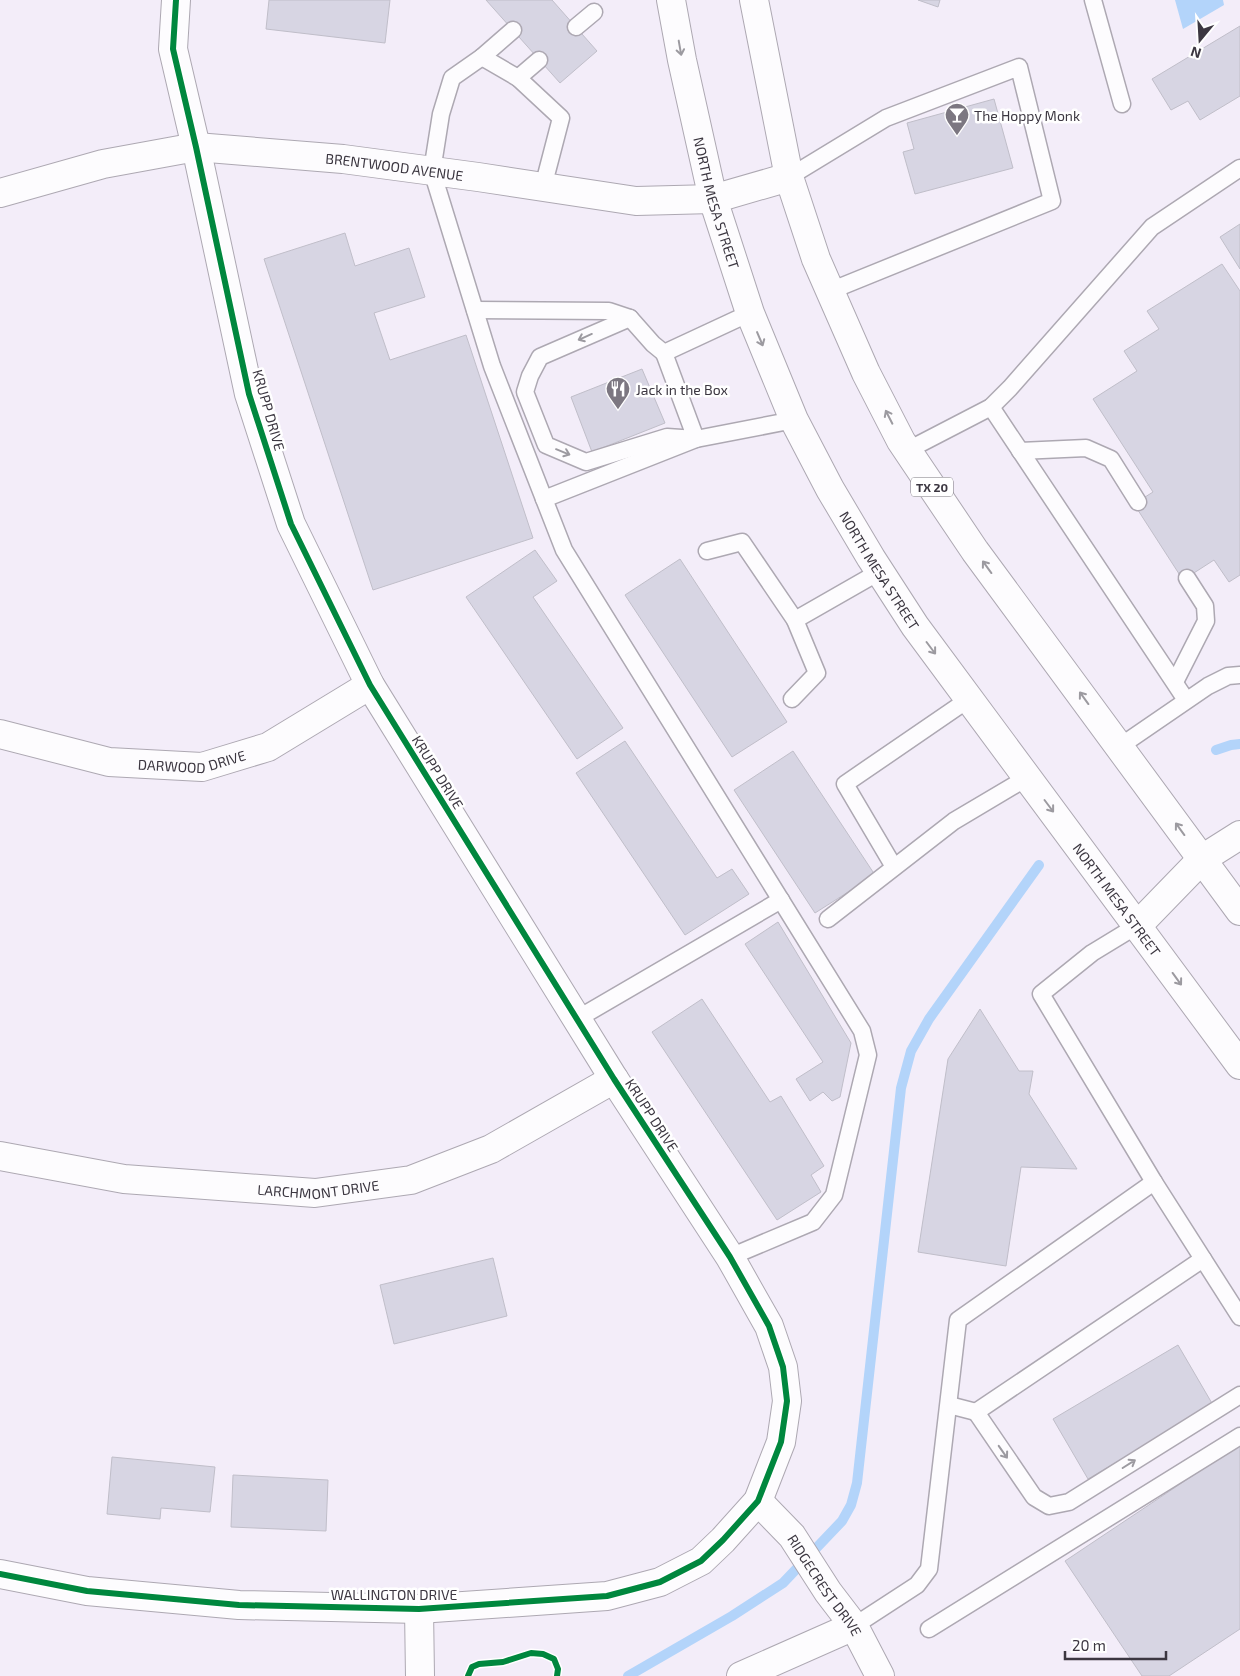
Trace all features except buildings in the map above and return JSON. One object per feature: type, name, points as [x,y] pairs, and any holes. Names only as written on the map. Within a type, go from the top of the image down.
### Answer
[{"type":"street","name":"KRUPP DRIVE","points":[[176,0],[173,49],[249,394],[291,524],[370,685],[614,1079],[730,1257],[769,1326],[783,1367],[787,1401],[780,1442],[758,1501]]},
{"type":"street","name":"NORTH MESA STREET","points":[[671,0],[682,60],[713,199],[750,313],[794,420],[830,489],[879,572],[915,626],[1240,1065]]},
{"type":"street","name":"TX 20","points":[[754,0],[789,177],[816,259],[866,373],[908,450],[975,551],[1240,911]]},
{"type":"street","name":"BRENTWOOD AVENUE","points":[[1,189],[103,164],[196,147],[343,159],[636,201],[713,199],[789,177]]},
{"type":"street","name":"DARWOOD DRIVE","points":[[0,734],[109,762],[202,767],[268,747],[370,685]]},
{"type":"street","points":[[1138,925],[1202,859],[1240,835]]},
{"type":"street","name":"LARCHMONT DRIVE","points":[[0,1156],[124,1179],[315,1193],[411,1180],[491,1149],[614,1079]]},
{"type":"street","name":"RIDGECREST DRIVE","points":[[758,1501],[792,1536],[828,1592],[854,1626],[880,1676]]},
{"type":"street","name":"WALLINGTON DRIVE","points":[[0,1574],[87,1591],[240,1605],[419,1609],[607,1596],[660,1582],[701,1561],[758,1501]]},
{"type":"street","points":[[419,1609],[420,1676]]},
{"type":"street","points":[[741,1676],[854,1626]]},
{"type":"lane","points":[[1093,0],[1122,104]]},
{"type":"lane","points":[[576,27],[594,12]]},
{"type":"lane","points":[[513,30],[482,57],[452,78],[441,114],[432,171],[492,366],[564,550],[862,1031],[868,1055],[834,1195],[813,1222],[730,1257]]},
{"type":"lane","points":[[482,57],[518,78],[561,118],[543,187]]},
{"type":"lane","points":[[518,78],[539,60]]},
{"type":"lane","points":[[789,177],[886,118],[1018,67],[1052,201],[830,291]]},
{"type":"lane","points":[[908,450],[991,407],[1010,388],[1152,226],[1240,168]]},
{"type":"lane","points":[[475,310],[609,311],[630,318],[653,344],[664,353],[696,439]]},
{"type":"lane","points":[[664,353],[750,313]]},
{"type":"lane","points":[[630,318],[540,357],[530,376],[525,392],[546,445],[586,462],[667,438],[696,439]]},
{"type":"lane","points":[[991,407],[1186,700]]},
{"type":"lane","points":[[544,499],[696,439],[794,420]]},
{"type":"lane","points":[[1020,451],[1086,448],[1112,459],[1138,502]]},
{"type":"lane","points":[[707,550],[742,542],[795,620],[817,673],[792,699]]},
{"type":"lane","points":[[795,620],[879,572]]},
{"type":"lane","points":[[1174,682],[1206,621],[1205,606],[1187,578]]},
{"type":"lane","points":[[1119,747],[1208,686],[1228,676],[1240,675]]},
{"type":"lane","points":[[894,867],[845,784],[969,699]]},
{"type":"lane","points":[[828,919],[954,821],[1028,777]]},
{"type":"lane","points":[[577,1019],[781,900]]},
{"type":"lane","points":[[1138,925],[1092,953],[1041,994],[1154,1182],[1240,1317]]},
{"type":"lane","points":[[854,1626],[917,1585],[929,1570],[958,1320],[1154,1182]]},
{"type":"lane","points":[[976,1412],[1203,1259]]},
{"type":"lane","points":[[949,1405],[976,1412],[1034,1496],[1049,1506],[1069,1502],[1240,1395]]},
{"type":"lane","points":[[929,1629],[1240,1436]]},
{"type":"water","points":[[1175,0],[1223,0],[1224,5],[1183,29]]},
{"type":"waterway","points":[[1216,750],[1240,744]]},
{"type":"waterway","points":[[628,1676],[732,1616],[783,1583],[842,1521],[851,1505],[857,1483],[901,1088],[911,1051],[929,1019],[1039,865]]},
{"type":"cycle path","points":[[0,1574],[87,1591],[239,1605],[419,1609],[607,1596],[660,1582],[701,1561],[723,1540],[758,1501],[781,1442],[787,1401],[783,1367],[769,1326],[730,1257],[614,1079],[370,685],[291,524],[249,394],[173,49],[176,0]]},
{"type":"cycle path","points":[[468,1676],[472,1667],[479,1664],[503,1662],[531,1653],[543,1654],[554,1659],[558,1669],[557,1676]]},
{"type":"place","name":"The Hoppy Monk","points":[[957,136]]},
{"type":"place","name":"Jack in the Box","points":[[618,410]]}]
